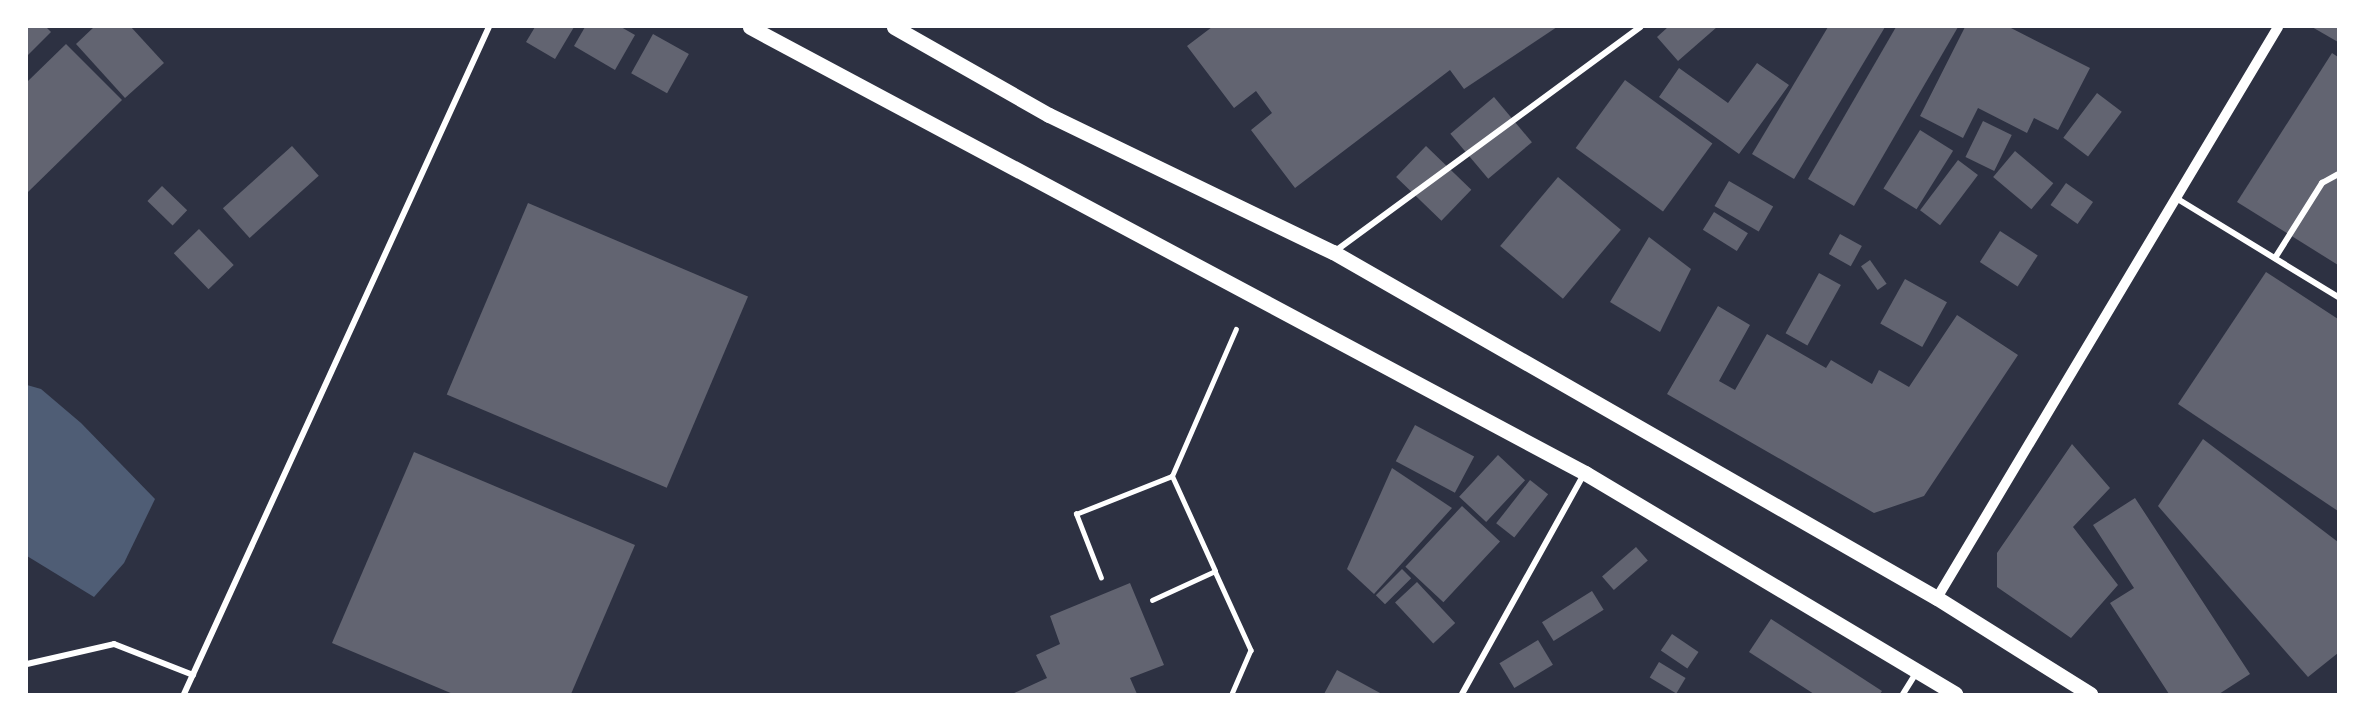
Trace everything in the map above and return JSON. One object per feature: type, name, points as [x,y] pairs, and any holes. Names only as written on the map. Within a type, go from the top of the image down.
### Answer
[{"type":"main road","points":[[750,27],[1585,472],[1955,694]]},
{"type":"main road","points":[[894,27],[1049,115],[1333,252],[1937,598],[2090,694]]},
{"type":"street","points":[[184,694],[489,27]]},
{"type":"street","points":[[1333,252],[1640,27]]},
{"type":"street","points":[[1937,598],[2278,27]]},
{"type":"street","points":[[2275,258],[2322,183],[2338,174]]},
{"type":"street","points":[[2176,198],[2338,297]]},
{"type":"street","points":[[1462,694],[1585,472]]},
{"type":"street","points":[[27,664],[114,644],[193,675]]},
{"type":"street","points":[[1903,694],[1917,671]]},
{"type":"lane","points":[[1101,578],[1076,514],[1172,476],[1236,329]]},
{"type":"lane","points":[[1172,476],[1251,650],[1232,694]]},
{"type":"lane","points":[[1152,600],[1215,572]]},
{"type":"water","points":[[27,385],[41,389],[81,423],[155,499],[124,563],[94,597],[27,556]]},
{"type":"building","points":[[27,27],[46,27],[51,32],[27,56]]},
{"type":"building","points":[[94,27],[131,27],[164,63],[125,98],[76,44]]},
{"type":"building","points":[[535,27],[574,27],[555,59],[526,42]]},
{"type":"building","points":[[585,27],[621,27],[635,35],[615,70],[574,46]]},
{"type":"building","points":[[1212,27],[1557,27],[1464,89],[1450,70],[1295,188],[1251,130],[1272,113],[1256,91],[1234,108],[1187,46]]},
{"type":"building","points":[[1668,27],[1717,27],[1678,61],[1657,37]]},
{"type":"building","points":[[1828,27],[1885,27],[1794,179],[1752,154]]},
{"type":"building","points":[[1896,27],[1958,27],[1854,206],[1808,179]]},
{"type":"building","points":[[1965,27],[2009,27],[2090,68],[2058,130],[2034,118],[2027,133],[1978,108],[1963,138],[1920,116]]},
{"type":"building","points":[[2312,27],[2338,27],[2338,42]]},
{"type":"building","points":[[653,34],[689,54],[667,93],[631,73]]},
{"type":"building","points":[[66,44],[122,100],[27,193],[27,82]]},
{"type":"building","points":[[2332,53],[2338,57],[2338,265],[2237,202]]},
{"type":"building","points":[[1757,63],[1789,85],[1739,154],[1659,97],[1679,68],[1728,103]]},
{"type":"building","points":[[1625,80],[1712,143],[1663,211],[1576,148]]},
{"type":"building","points":[[2097,93],[2122,112],[2088,156],[2063,138]]},
{"type":"building","points":[[1494,97],[1532,142],[1488,179],[1450,134]]},
{"type":"building","points":[[1983,121],[2012,135],[1994,171],[1965,157]]},
{"type":"building","points":[[1920,130],[1953,151],[1917,209],[1883,189]]},
{"type":"building","points":[[292,146],[319,176],[250,238],[223,208]]},
{"type":"building","points":[[1426,146],[1471,190],[1441,221],[1396,177]]},
{"type":"building","points":[[2015,151],[2053,183],[2031,209],[1993,177]]},
{"type":"building","points":[[1958,160],[1978,175],[1940,225],[1920,210]]},
{"type":"building","points":[[1558,177],[1621,230],[1563,299],[1500,246]]},
{"type":"building","points":[[1729,181],[1773,206],[1759,232],[1714,206]]},
{"type":"building","points":[[2066,183],[2093,202],[2078,224],[2051,205]]},
{"type":"building","points":[[162,186],[187,210],[173,225],[147,201]]},
{"type":"building","points":[[528,203],[748,296],[667,488],[447,394]]},
{"type":"building","points":[[1714,212],[1748,233],[1737,251],[1703,230]]},
{"type":"building","points":[[199,229],[234,265],[209,289],[174,253]]},
{"type":"building","points":[[2000,231],[2038,256],[2018,287],[1980,262]]},
{"type":"building","points":[[1840,234],[1862,246],[1851,266],[1829,254]]},
{"type":"building","points":[[1649,237],[1691,269],[1660,332],[1610,302]]},
{"type":"building","points":[[1870,260],[1887,284],[1878,290],[1861,266]]},
{"type":"building","points":[[2266,272],[2338,319],[2338,511],[2178,404]]},
{"type":"building","points":[[1819,273],[1841,285],[1807,345],[1786,333]]},
{"type":"building","points":[[1905,279],[1947,302],[1922,347],[1880,324]]},
{"type":"building","points":[[1718,306],[1750,325],[1719,381],[1735,390],[1767,334],[1826,368],[1831,360],[1872,384],[1879,370],[1909,387],[1957,315],[2018,355],[1924,496],[1874,513],[1667,394]]},
{"type":"building","points":[[1415,425],[1474,456],[1455,493],[1396,461]]},
{"type":"building","points":[[2203,439],[2338,542],[2338,653],[2308,677],[2158,506]]},
{"type":"building","points":[[2072,444],[2110,488],[2073,527],[2118,585],[2071,638],[1997,587],[1997,553]]},
{"type":"building","points":[[414,452],[635,545],[571,694],[453,694],[332,643]]},
{"type":"building","points":[[1498,455],[1525,480],[1486,522],[1459,497]]},
{"type":"building","points":[[1392,468],[1452,508],[1374,594],[1347,569]]},
{"type":"building","points":[[1530,480],[1548,494],[1514,538],[1496,523]]},
{"type":"building","points":[[2135,498],[2250,674],[2219,694],[2169,694],[2110,603],[2134,588],[2093,525]]},
{"type":"building","points":[[1462,506],[1500,541],[1443,602],[1405,567]]},
{"type":"building","points":[[1636,547],[1648,561],[1614,590],[1602,577]]},
{"type":"building","points":[[1402,569],[1411,578],[1385,604],[1376,595]]},
{"type":"building","points":[[1417,582],[1455,623],[1433,643],[1395,602]]},
{"type":"building","points":[[1130,583],[1164,665],[1130,678],[1137,694],[1012,694],[1047,678],[1036,655],[1060,644],[1050,616]]},
{"type":"building","points":[[1592,591],[1604,610],[1554,641],[1542,622]]},
{"type":"building","points":[[1771,619],[1882,691],[1880,694],[1814,694],[1749,652]]},
{"type":"building","points":[[1672,634],[1699,652],[1687,668],[1661,651]]},
{"type":"building","points":[[1538,640],[1553,665],[1514,688],[1499,663]]},
{"type":"building","points":[[1659,662],[1686,678],[1676,693],[1650,677]]},
{"type":"building","points":[[1337,670],[1382,694],[1324,694]]}]
